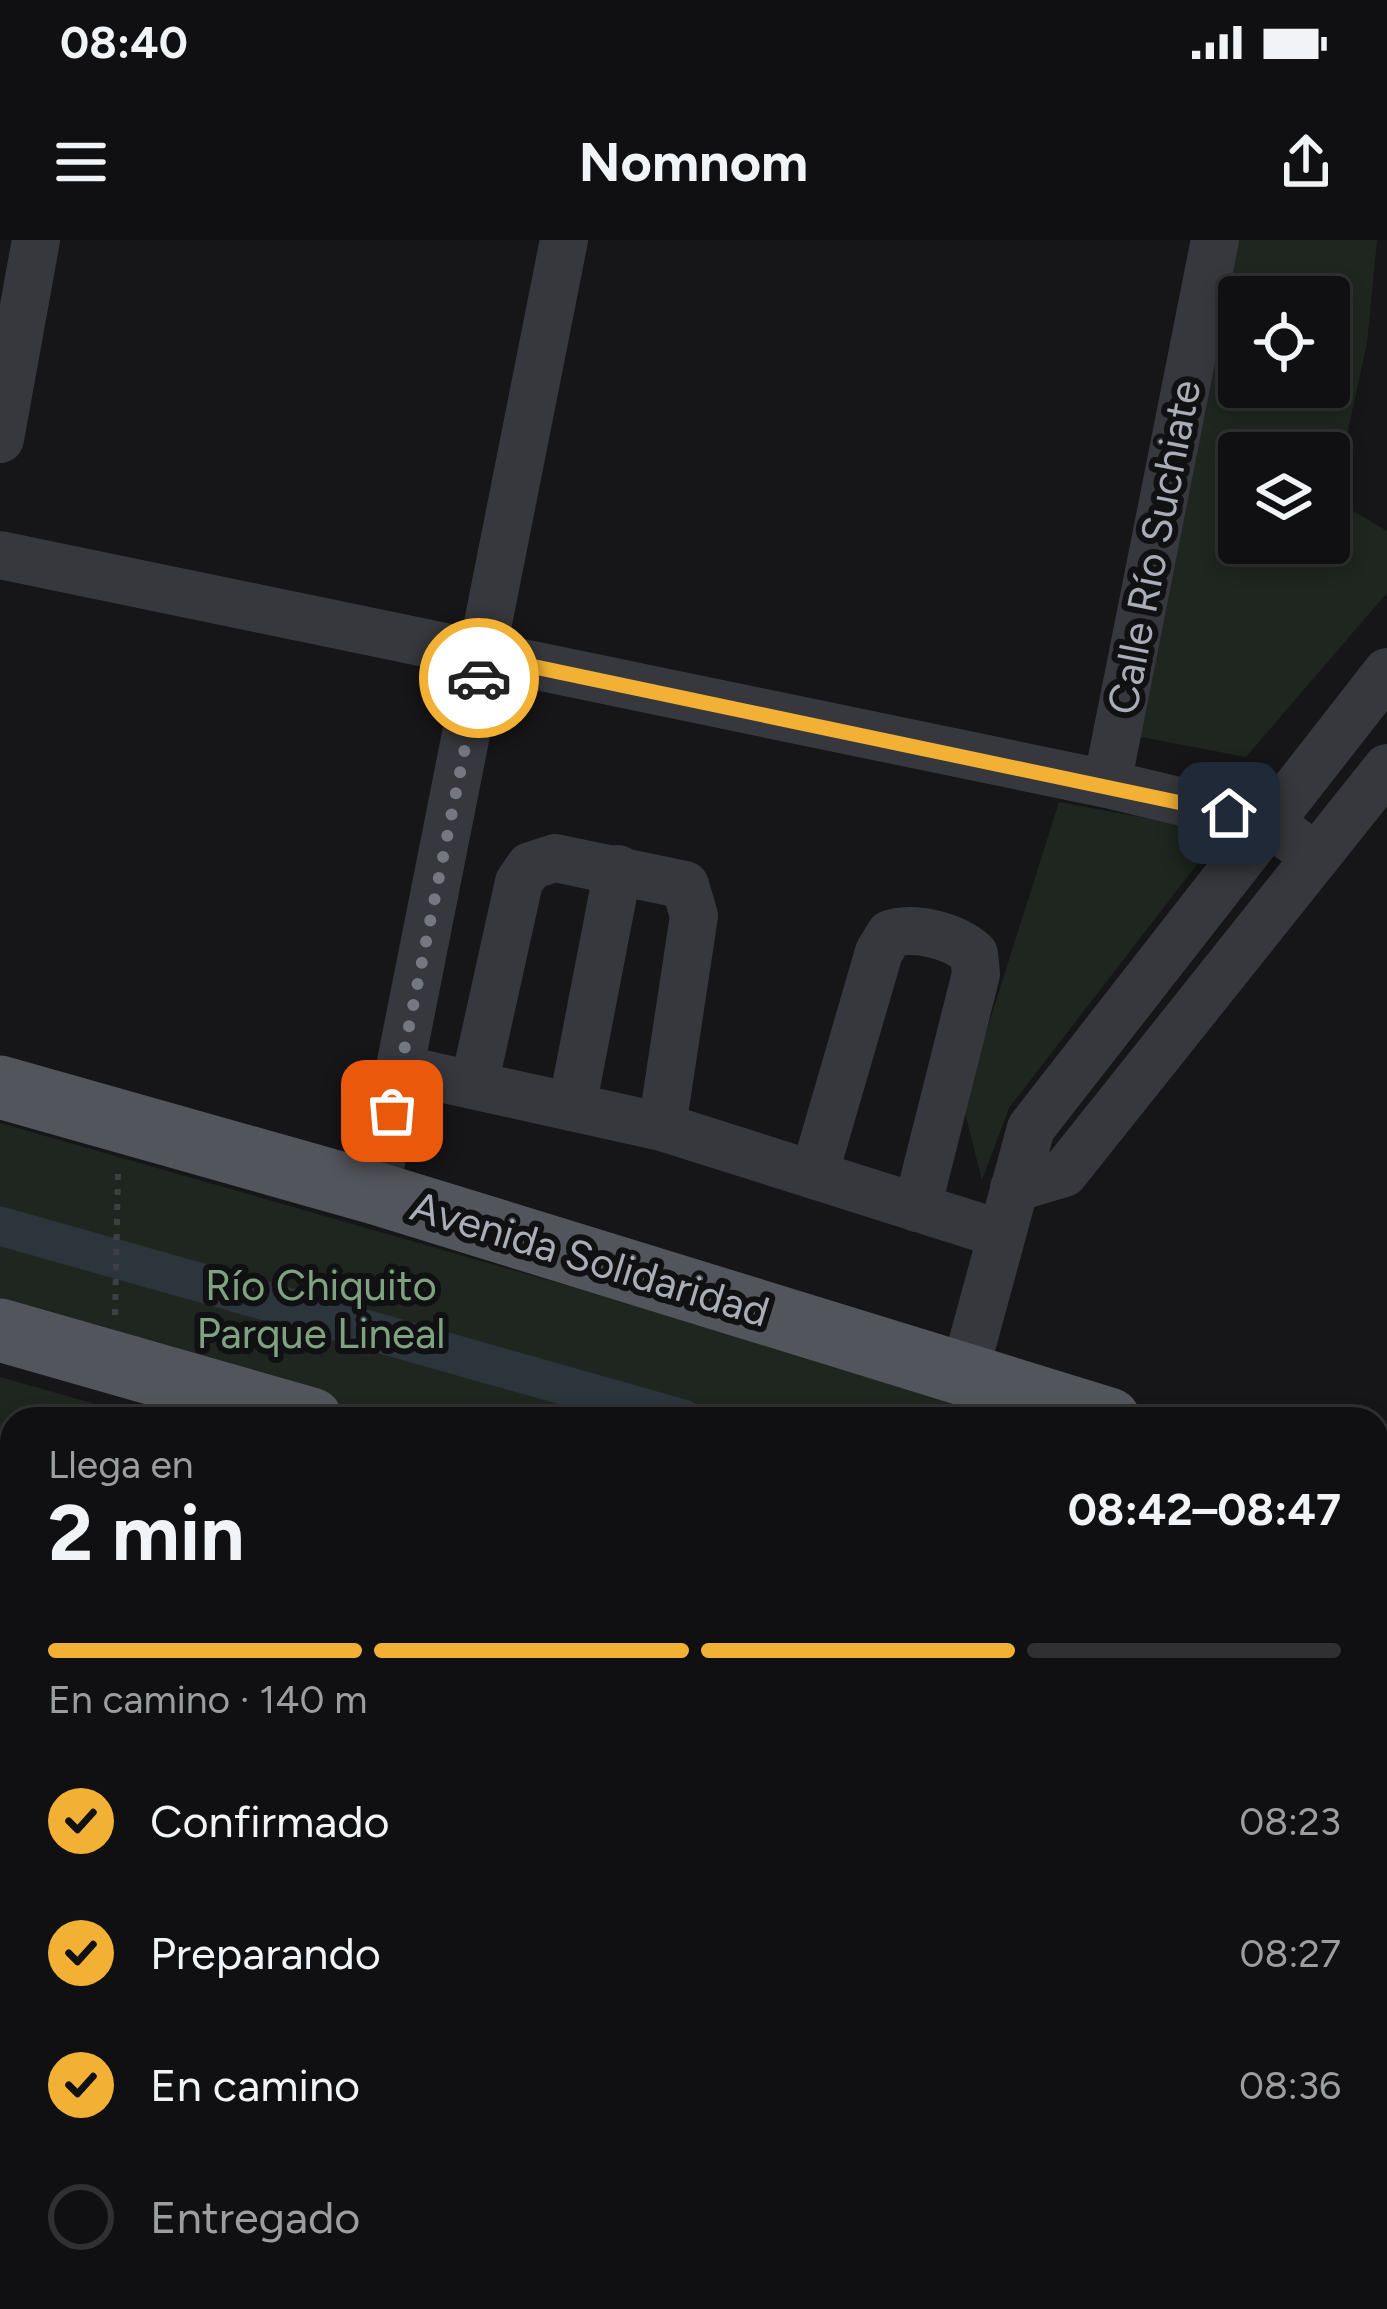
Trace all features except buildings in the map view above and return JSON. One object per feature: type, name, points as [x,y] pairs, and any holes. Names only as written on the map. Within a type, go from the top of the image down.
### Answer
[{"type":"main road","name":"Avenida Solidaridad","points":[[0,1087],[375,1193],[1070,1407]]},
{"type":"main road","points":[[0,1330],[269,1407]]},
{"type":"street","points":[[0,439],[36,240]]},
{"type":"street","points":[[375,1193],[564,240]]},
{"type":"street","name":"Calle Río Suchiate","points":[[1107,784],[1215,240]]},
{"type":"street","points":[[0,555],[1107,784],[1270,823],[1316,857]]},
{"type":"street","points":[[964,1374],[1031,1128],[1387,672]]},
{"type":"street","points":[[400,1069],[662,1127],[917,1208],[1008,1211],[1064,1173],[1387,768]]},
{"type":"street","points":[[474,1085],[520,882],[544,858],[669,878],[685,885],[693,900],[662,1127]]},
{"type":"street","points":[[572,1107],[618,869]]},
{"type":"street","points":[[814,1175],[879,952],[890,934],[904,930],[960,941],[974,954],[976,974],[917,1208]]},
{"type":"path","points":[[115,1291],[117,1194]]},
{"type":"green space","points":[[1229,240],[1377,240],[1367,343],[1348,432],[1218,432],[1218,564],[1350,564],[1350,509],[1387,531],[1387,593],[1246,757],[1120,733],[1218,290],[1218,408],[1350,408],[1350,276],[1221,276]]},
{"type":"green space","points":[[1059,802],[1222,832],[1009,1108],[982,1180],[963,1105]]},
{"type":"green space","name":"Río Chiquito Parque Lineal","points":[[0,1123],[991,1407],[332,1407],[0,1310]]},
{"type":"green space","points":[[0,1377],[106,1407],[0,1407]]},
{"type":"waterway","points":[[0,1226],[641,1407]]},
{"type":"way so far","points":[[392,1111],[479,678]]},
{"type":"route","points":[[479,678],[483,656],[1229,813]]}]
